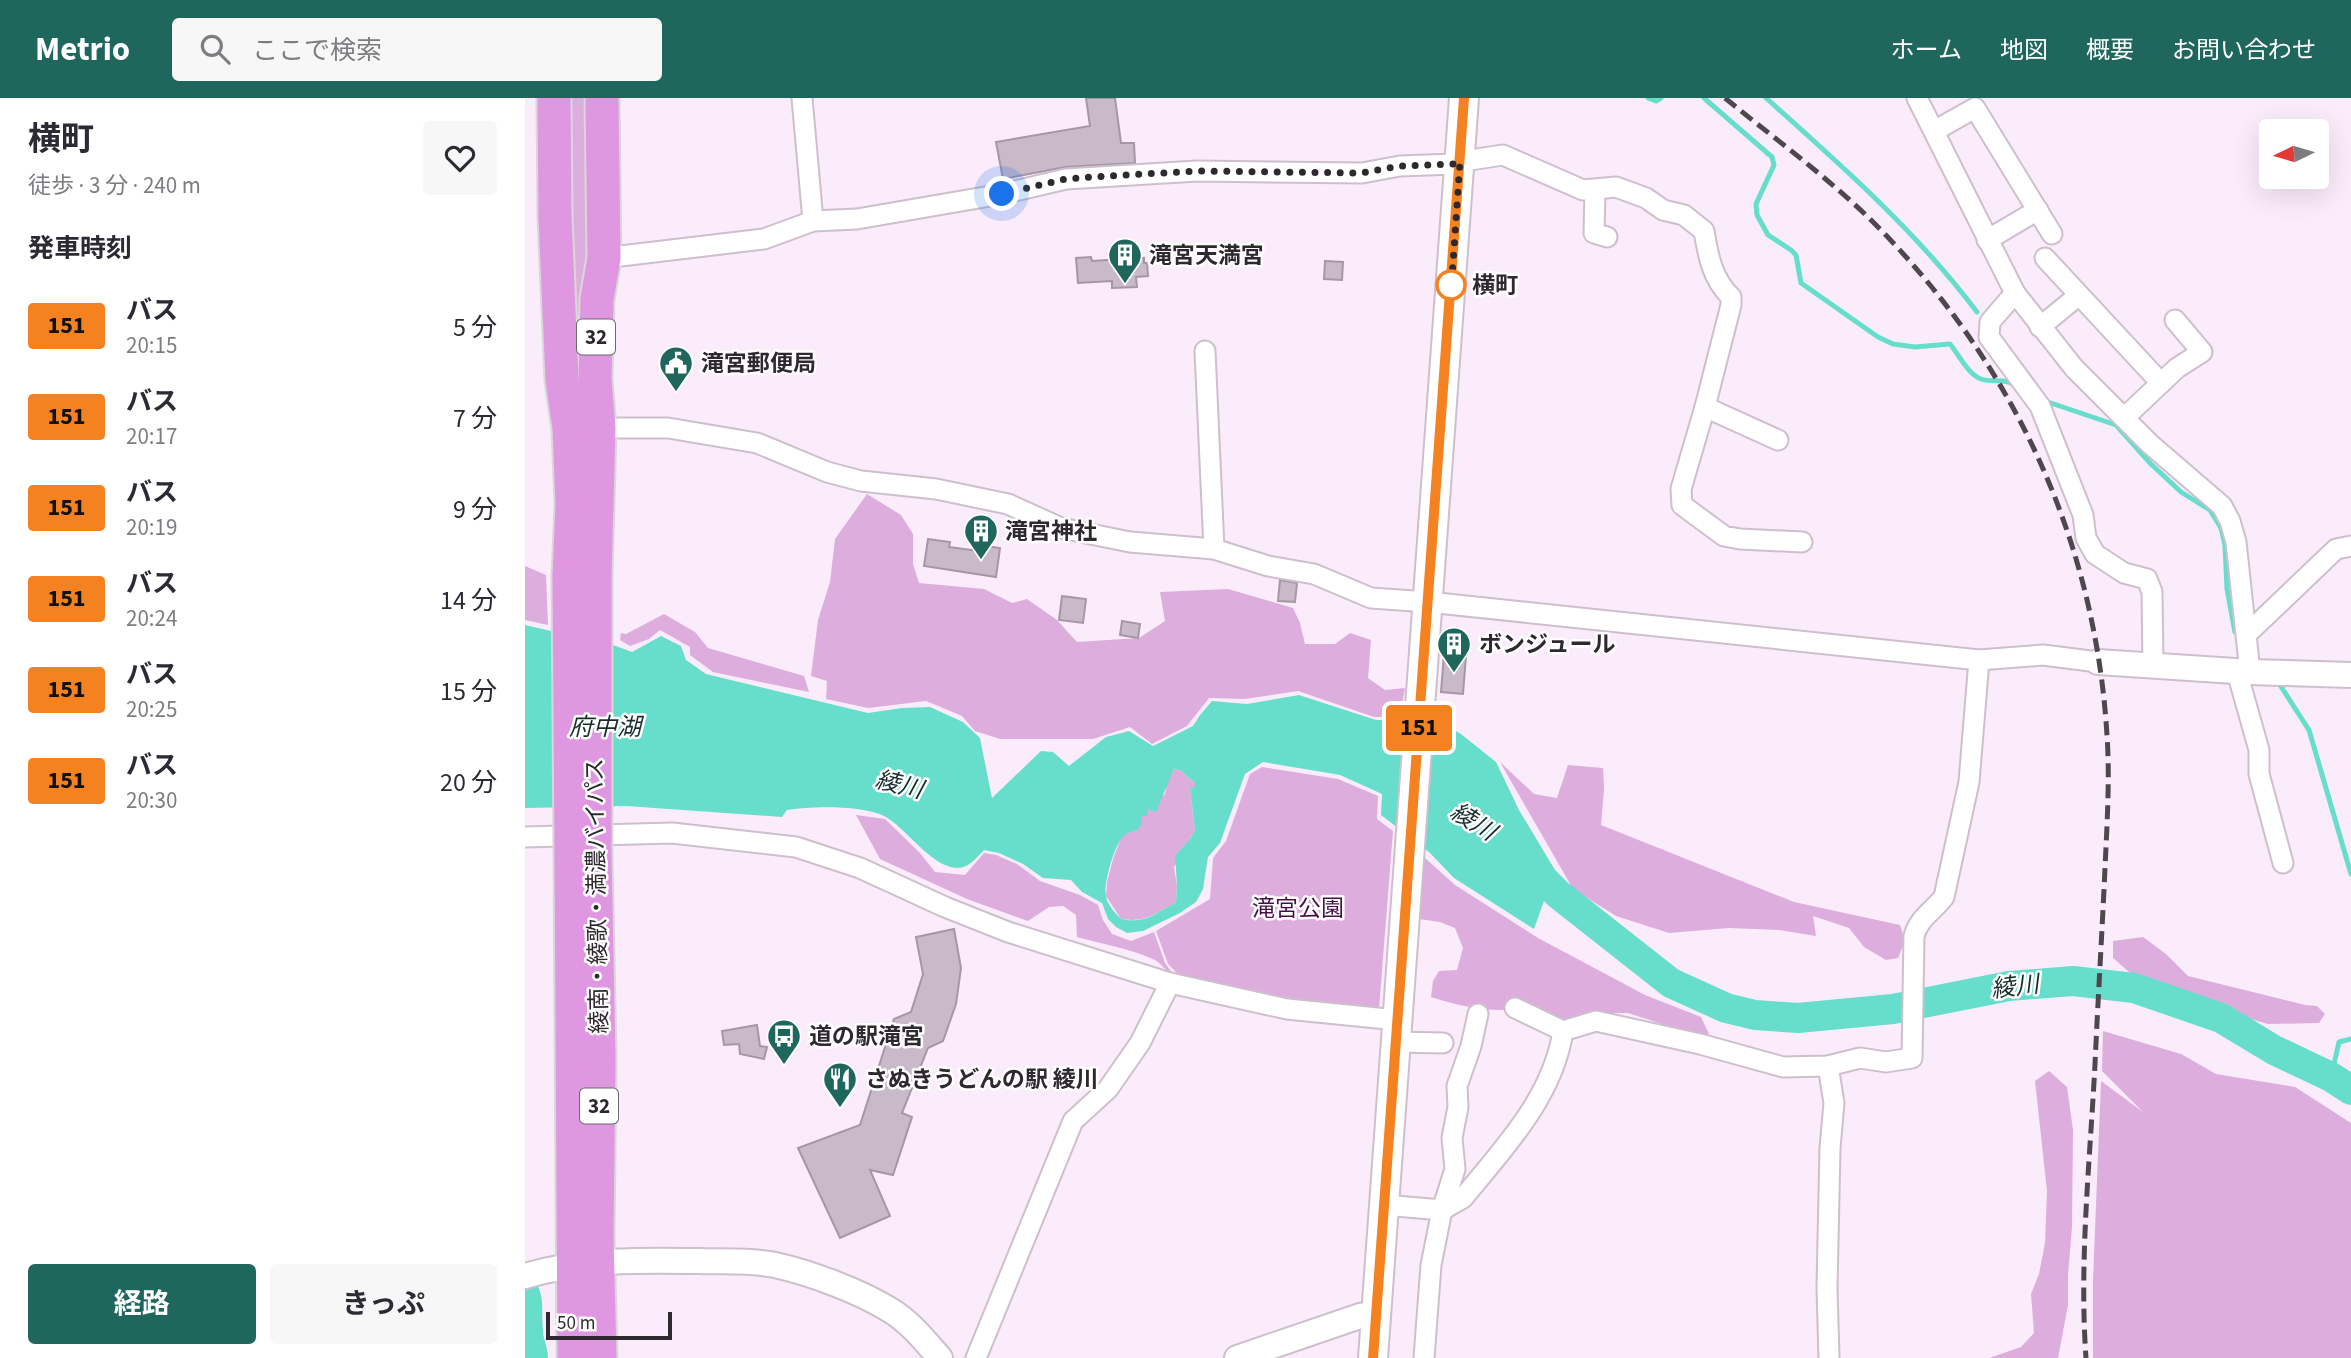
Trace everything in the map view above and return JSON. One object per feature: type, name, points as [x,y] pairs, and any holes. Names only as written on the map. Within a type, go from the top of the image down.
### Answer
[{"type":"highway","name":"綾南・綾歌・満濃バイパス","points":[[554,98],[555,217],[562,380],[585,428]]},
{"type":"highway","name":"綾南・綾歌・満濃バイパス","points":[[574,1358],[586,1263],[582,577],[572,504],[595,380],[597,299],[604,258],[602,98]]},
{"type":"highway","name":"綾南・綾歌・満濃バイパス","points":[[586,1263],[600,1358]]},
{"type":"main road","points":[[1373,1358],[1464,98]]},
{"type":"street","points":[[802,98],[813,221]]},
{"type":"street","points":[[1917,98],[2015,293],[2040,327],[2074,368],[2150,444],[2222,506],[2230,521],[2236,542],[2247,634],[2244,672],[2259,750],[2259,774],[2283,863]]},
{"type":"street","points":[[1934,131],[1975,108],[2052,234]]},
{"type":"street","points":[[604,258],[764,239],[813,221],[857,219],[1002,194],[1066,179],[1197,171],[1361,173],[1400,166],[1454,164],[1503,155],[1583,190],[1616,187],[1646,198],[1663,210],[1684,215],[1704,231],[1710,263],[1723,290],[1731,297],[1731,305],[1681,489],[1682,505],[1724,536],[1802,542]]},
{"type":"street","points":[[1595,190],[1594,233],[1607,237]]},
{"type":"street","points":[[1987,240],[2038,210]]},
{"type":"street","points":[[2045,258],[2161,383]]},
{"type":"street","points":[[2015,293],[1990,322],[1989,337],[2036,401],[2083,515],[2086,538],[2095,555],[2124,573],[2147,579],[2152,592],[2153,666]]},
{"type":"street","points":[[2040,327],[2080,295]]},
{"type":"street","points":[[2124,418],[2177,368],[2203,352],[2175,320]]},
{"type":"street","points":[[1205,351],[1214,549]]},
{"type":"street","points":[[1705,407],[1778,440]]},
{"type":"street","points":[[585,428],[669,428],[757,443],[827,472],[861,481],[936,489],[1008,504],[1061,528],[1130,542],[1214,549],[1268,566],[1314,574],[1371,598],[1979,660],[2043,655],[2098,662],[2244,672],[2351,675]]},
{"type":"street","points":[[2247,634],[2336,550],[2351,546]]},
{"type":"street","points":[[1515,1009],[1563,1031],[1597,1021],[1700,1044],[1783,1067],[1828,1066],[1860,1058],[1886,1062],[1912,1058],[1914,936],[1918,922],[1944,897],[1969,782],[1979,660]]},
{"type":"street","points":[[525,837],[671,833],[796,846],[860,868],[945,907],[1009,932],[1170,983],[1443,1043]]},
{"type":"street","points":[[975,1358],[1073,1121],[1108,1088],[1132,1055],[1170,983]]},
{"type":"street","points":[[1424,1358],[1431,1265],[1442,1210],[1455,1169],[1452,1138],[1458,1107],[1457,1086],[1471,1046],[1478,1014]]},
{"type":"street","points":[[1384,1205],[1442,1210],[1463,1198],[1517,1133],[1538,1100],[1560,1055],[1563,1031]]},
{"type":"street","points":[[1828,1066],[1834,1103],[1829,1148],[1829,1358]]},
{"type":"street","points":[[525,1276],[554,1267],[623,1259],[744,1262],[783,1268],[839,1287],[890,1310],[908,1323],[940,1358]]},
{"type":"street","points":[[1237,1358],[1360,1316],[1376,1314]]},
{"type":"green space","points":[[565,98],[595,98],[595,279],[582,374],[572,374]]},
{"type":"green space","points":[[867,494],[901,515],[913,534],[913,564],[919,583],[984,589],[1012,603],[1027,599],[1057,620],[1077,642],[1139,638],[1165,621],[1160,592],[1228,589],[1293,608],[1305,644],[1335,644],[1350,633],[1371,640],[1368,678],[1385,690],[1405,688],[1400,717],[1374,717],[1298,691],[1245,699],[1209,698],[1187,726],[1152,744],[1130,727],[1093,739],[1000,739],[975,731],[962,716],[926,701],[868,708],[826,699],[827,681],[811,676],[818,620],[830,582],[835,539]]},
{"type":"green space","points":[[525,566],[546,575],[548,625],[525,620]]},
{"type":"green space","points":[[664,614],[695,632],[708,648],[804,676],[809,692],[713,672],[690,655],[690,647],[660,630],[649,639],[630,646],[620,640],[621,633],[626,634]]},
{"type":"green space","points":[[1500,762],[1534,794],[1557,798],[1568,765],[1603,768],[1601,825],[1794,902],[1900,925],[1905,941],[1898,958],[1886,960],[1864,947],[1849,928],[1813,916],[1816,936],[1779,930],[1729,928],[1669,933],[1616,916],[1573,889]]},
{"type":"green space","name":"滝宮公園","points":[[1262,767],[1338,779],[1378,796],[1377,819],[1393,831],[1379,1009],[1304,1001],[1179,975],[1168,964],[1156,931],[1210,899],[1213,858],[1226,841],[1250,774]]},
{"type":"green space","points":[[1174,769],[1180,770],[1195,783],[1195,788],[1190,788],[1195,830],[1174,867],[1176,903],[1145,918],[1121,919],[1106,896],[1113,859],[1121,838],[1147,809],[1165,794]]},
{"type":"green space","points":[[856,815],[885,819],[920,853],[935,872],[965,875],[984,853],[996,855],[1017,864],[1040,881],[1080,895],[1098,905],[1112,934],[1131,941],[1154,932],[1165,963],[1173,974],[1146,956],[1077,937],[1076,915],[1063,906],[1049,907],[1028,921],[967,899],[880,859]]},
{"type":"green space","points":[[1424,857],[1455,885],[1538,938],[1645,995],[1701,1017],[1709,1034],[1699,1036],[1628,1013],[1593,1013],[1566,1021],[1511,1000],[1507,1010],[1487,1010],[1431,997],[1433,981],[1439,971],[1457,970],[1463,948],[1455,928],[1440,922],[1419,919]]},
{"type":"green space","points":[[2143,937],[2166,954],[2188,976],[2317,1006],[2325,1014],[2319,1023],[2268,1024],[2219,1010],[2129,972],[2113,958],[2113,941]]},
{"type":"green space","points":[[2103,1031],[2181,1054],[2216,1074],[2295,1087],[2351,1123],[2351,1358],[2093,1358],[2093,1280],[2101,1081],[2143,1112],[2102,1071]]},
{"type":"green space","points":[[2049,1071],[2067,1087],[2073,1130],[2068,1305],[2058,1358],[1989,1358],[2021,1347],[2034,1333],[2031,1294],[2039,1274],[2045,1243],[2047,1191],[2035,1081]]},
{"type":"water","name":"府中湖","points":[[525,625],[632,652],[661,636],[681,646],[686,660],[706,674],[868,713],[930,707],[963,722],[980,738],[992,798],[1041,751],[1053,752],[1069,766],[1106,737],[1129,731],[1153,746],[1193,726],[1212,701],[1247,704],[1299,695],[1376,720],[1437,720],[1461,734],[1496,762],[1519,810],[1555,870],[1534,929],[1454,878],[1429,852],[1381,815],[1382,794],[1340,775],[1263,762],[1245,774],[1220,843],[1208,857],[1203,889],[1196,902],[1143,931],[1127,933],[1108,919],[1102,903],[1082,892],[1071,880],[1043,878],[1023,864],[999,853],[984,850],[968,865],[957,868],[946,866],[924,851],[893,822],[875,812],[822,807],[787,810],[782,817],[626,806],[525,808]],"holes":[[[1174,769],[1180,770],[1195,783],[1195,787],[1190,788],[1195,830],[1175,856],[1176,903],[1145,919],[1121,919],[1110,905],[1105,891],[1116,849],[1125,835],[1140,827],[1142,816],[1148,816],[1147,809],[1156,812]]]},
{"type":"water","points":[[537,1284],[542,1301],[543,1334],[548,1358],[525,1358],[525,1290]]},
{"type":"building","points":[[1086,98],[1115,98],[1121,143],[1134,143],[1135,163],[1065,167],[1003,179],[996,142],[1090,126]]},
{"type":"building","name":"滝宮天満宮","points":[[1135,252],[1136,259],[1144,258],[1144,263],[1147,263],[1148,276],[1136,277],[1137,287],[1112,288],[1112,281],[1078,283],[1076,258],[1091,257],[1092,261],[1122,259],[1121,253]]},
{"type":"building","points":[[1325,261],[1343,262],[1342,280],[1324,279]]},
{"type":"building","points":[[928,539],[950,542],[949,547],[978,551],[979,545],[1000,548],[996,577],[924,566]]},
{"type":"building","points":[[1280,580],[1297,583],[1295,602],[1278,601]]},
{"type":"building","points":[[1062,596],[1086,599],[1083,623],[1059,620]]},
{"type":"building","points":[[1122,621],[1140,624],[1138,638],[1120,635]]},
{"type":"building","name":"ボンジュール","points":[[1444,654],[1466,656],[1463,694],[1441,692]]},
{"type":"building","points":[[954,929],[961,968],[956,1004],[943,1041],[928,1048],[902,1113],[912,1117],[893,1175],[870,1170],[890,1216],[840,1238],[798,1148],[860,1125],[894,1019],[911,1012],[923,974],[916,937]]},
{"type":"building","points":[[757,1025],[760,1046],[767,1047],[764,1059],[740,1054],[739,1044],[724,1045],[722,1031]]},
{"type":"waterway","points":[[1648,98],[1656,101],[1661,98]]},
{"type":"waterway","points":[[1704,98],[1772,157],[1774,165],[1756,204],[1757,215],[1768,235],[1796,255],[1801,283],[1878,337],[1893,344],[1915,347],[1950,344],[1976,377],[2015,385]]},
{"type":"waterway","points":[[1766,98],[1903,226],[1977,312]]},
{"type":"waterway","points":[[2045,401],[2116,425],[2181,492],[2210,510],[2221,528],[2225,545],[2227,589],[2235,632]]},
{"type":"waterway","points":[[2280,685],[2309,730],[2351,874]]},
{"type":"waterway","name":"綾川","points":[[1521,857],[1558,894],[1671,983],[1726,1008],[1755,1015],[1798,1018],[1893,1009],[2009,986],[2073,981],[2134,988],[2221,1018],[2274,1050],[2331,1077],[2351,1090]]},
{"type":"waterway","points":[[2331,1077],[2339,1042],[2351,1039]]},
{"type":"railway","points":[[1725,98],[1821,175],[1875,224],[1924,278],[1968,335],[2006,395],[2038,458],[2065,524],[2085,592],[2099,662],[2108,768],[2104,893],[2084,1248],[2086,1358]]},
{"type":"bus line","name":"151","points":[[1373,1358],[1464,98]]},
{"type":"place","name":"滝宮天満宮","points":[[1125,285]]},
{"type":"place","name":"横町","points":[[1451,285]]},
{"type":"place","name":"滝宮郵便局","points":[[676,393]]},
{"type":"place","name":"滝宮神社","points":[[981,561]]},
{"type":"place","name":"ボンジュール","points":[[1454,674]]},
{"type":"place","name":"道の駅滝宮","points":[[784,1066]]},
{"type":"place","name":"さぬきうどんの駅 綾川","points":[[840,1109]]},
{"type":"route","points":[[1002,194],[1066,179],[1197,171],[1361,173],[1400,166],[1460,162],[1451,292],[1451,285]]}]
